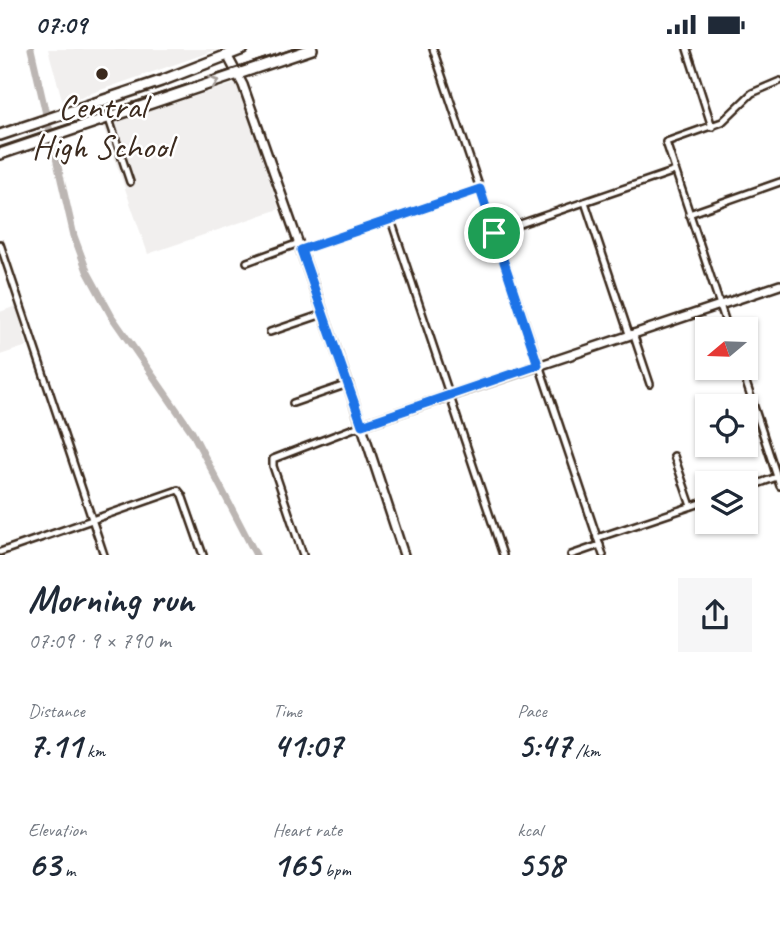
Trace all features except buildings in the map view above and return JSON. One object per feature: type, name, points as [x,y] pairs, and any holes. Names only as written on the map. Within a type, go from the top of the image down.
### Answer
[{"type":"main road","points":[[0,135],[161,81],[243,49]]},
{"type":"main road","points":[[0,153],[312,49]]},
{"type":"street","points":[[433,49],[603,555]]},
{"type":"street","points":[[687,49],[712,127]]},
{"type":"street","points":[[227,55],[239,74],[348,384],[404,555]]},
{"type":"street","points":[[724,317],[666,142],[712,127],[730,116],[746,97],[756,90],[780,81]]},
{"type":"street","points":[[108,116],[130,181]]},
{"type":"street","points":[[494,233],[675,171]]},
{"type":"street","points":[[690,214],[780,183]]},
{"type":"street","points":[[247,262],[391,220],[480,189]]},
{"type":"street","points":[[585,202],[650,384]]},
{"type":"street","points":[[391,220],[503,555]]},
{"type":"street","points":[[0,244],[104,555]]},
{"type":"street","points":[[303,555],[273,466],[274,459],[449,395],[780,285]]},
{"type":"street","points":[[270,332],[323,314]]},
{"type":"street","points":[[745,380],[780,486]]},
{"type":"street","points":[[293,403],[348,384]]},
{"type":"street","points":[[674,456],[691,506]]},
{"type":"street","points":[[758,484],[777,477]]},
{"type":"street","points":[[0,554],[178,490],[203,555]]},
{"type":"street","points":[[597,538],[695,505]]},
{"type":"street","points":[[571,555],[600,545]]},
{"type":"shaded area","name":"Central High School","points":[[48,49],[219,49],[63,103]]},
{"type":"shaded area","points":[[234,84],[238,87],[279,209],[148,254],[103,126]]},
{"type":"shaded area","points":[[16,306],[27,346],[0,355],[0,312]]},
{"type":"waterway","points":[[31,49],[74,236],[87,271],[112,317],[192,432],[256,555]]},
{"type":"tram line","points":[[0,147],[293,49]]},
{"type":"place","name":"Central High School","points":[[102,74]]},
{"type":"route","points":[[480,189],[494,233],[538,365],[362,425],[301,250],[480,189]]}]
